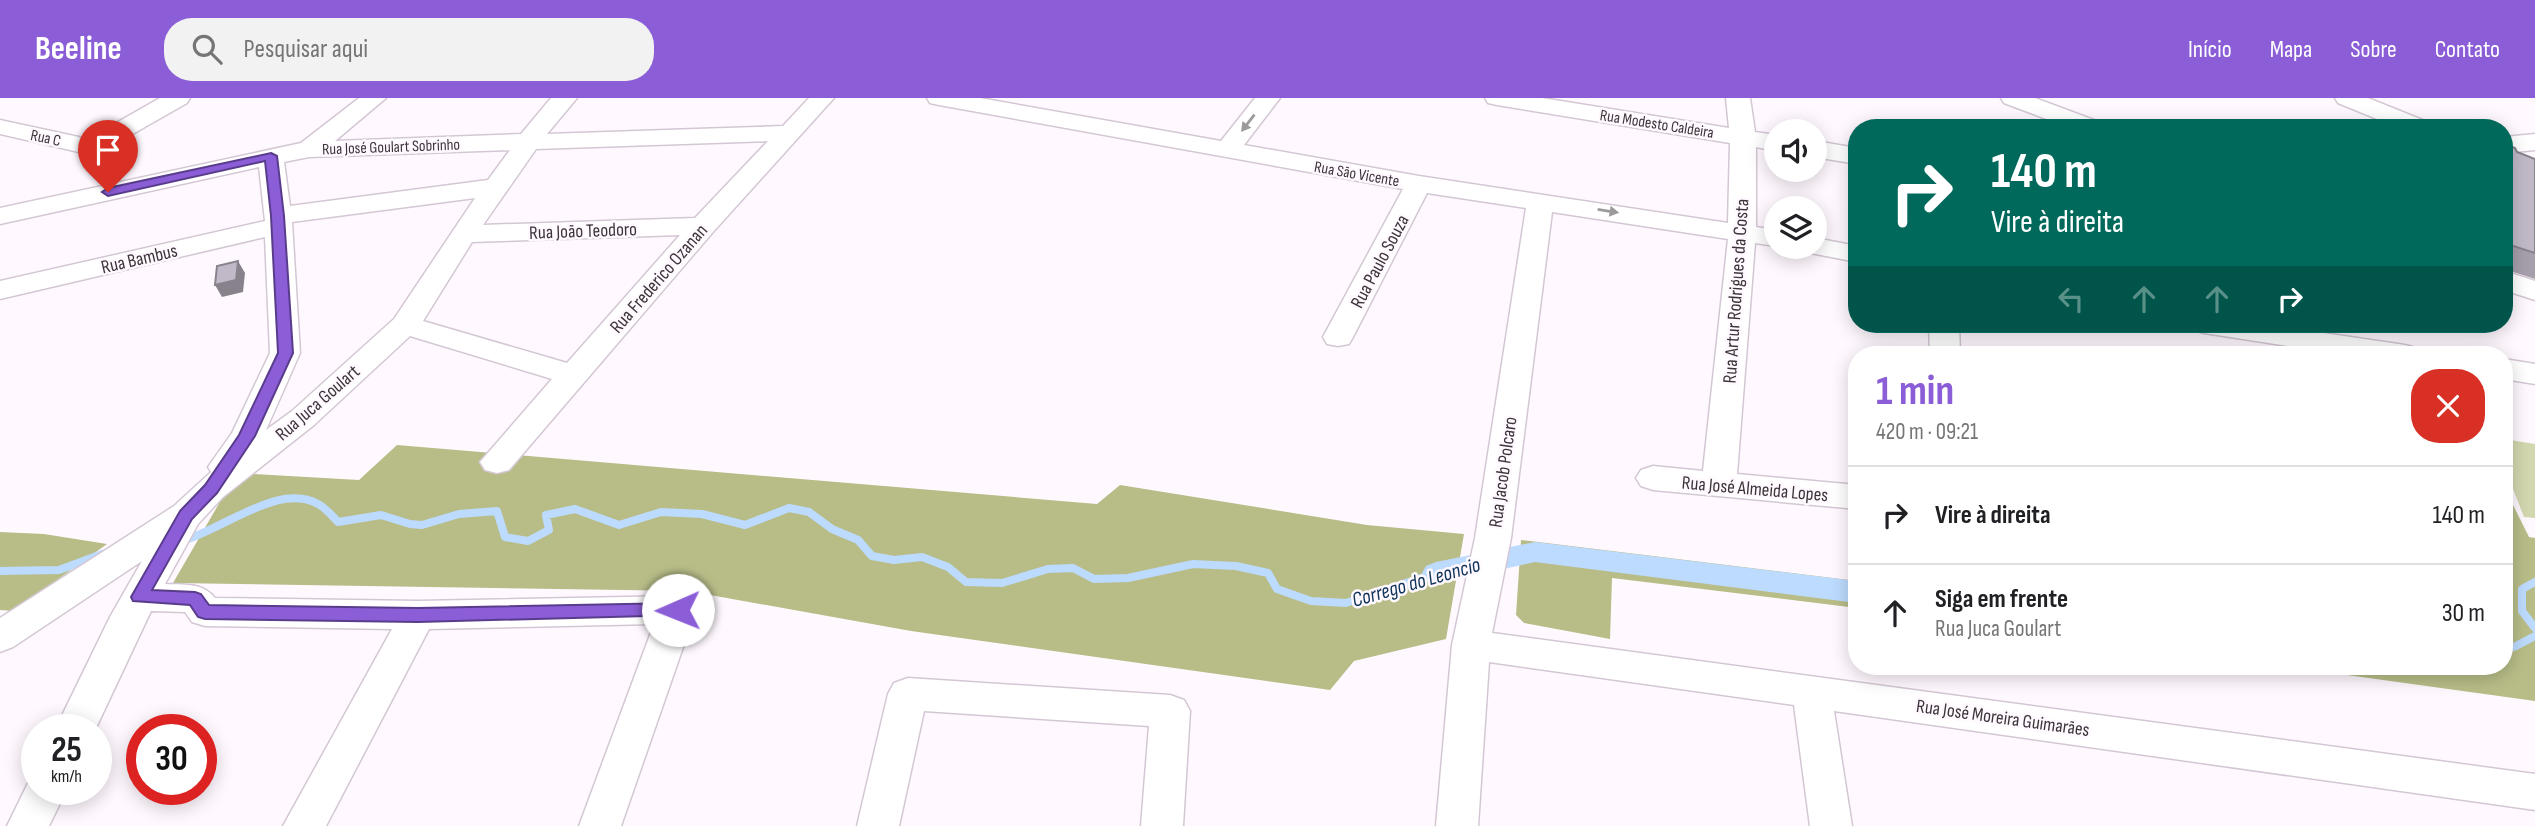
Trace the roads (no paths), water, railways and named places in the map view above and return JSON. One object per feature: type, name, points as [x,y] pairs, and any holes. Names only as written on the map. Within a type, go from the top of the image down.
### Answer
[{"type":"street","name":"Rua C","points":[[0,127],[92,147],[178,98]]},
{"type":"street","points":[[309,149],[374,98]]},
{"type":"street","name":"Rua Juca Goulart","points":[[0,637],[186,515],[211,489],[303,418],[405,325],[463,234],[528,141],[565,98]]},
{"type":"street","name":"Rua Frederico Ozanan","points":[[497,462],[703,226],[822,98]]},
{"type":"street","name":"Rua São Vicente","points":[[939,98],[1419,184],[1764,236]]},
{"type":"street","points":[[1228,149],[1268,98]]},
{"type":"street","name":"Rua Modesto Caldeira","points":[[1497,98],[1764,140]]},
{"type":"street","name":"Rua Artur Rodrigues da Costa","points":[[1719,483],[1742,232],[1744,137],[1738,98]]},
{"type":"street","points":[[2012,98],[2069,119]]},
{"type":"street","points":[[2347,98],[2399,119]]},
{"type":"street","points":[[2408,98],[2433,119]]},
{"type":"street","name":"Rua José Goulart Sobrinho","points":[[0,215],[309,149],[789,133]]},
{"type":"street","points":[[2513,144],[2535,142]]},
{"type":"street","points":[[1827,151],[1848,154]]},
{"type":"street","points":[[211,489],[247,436],[285,353],[278,221],[271,156]]},
{"type":"street","name":"Rua Paulo Souza","points":[[1338,337],[1419,184]]},
{"type":"street","name":"Rua Bambus","points":[[0,290],[278,221],[498,187]]},
{"type":"street","name":"Rua Jacob Polcaro","points":[[1457,826],[1471,645],[1493,538],[1540,201]]},
{"type":"street","name":"Rua João Teodoro","points":[[463,234],[703,226]]},
{"type":"street","points":[[1827,248],[1848,252]]},
{"type":"street","points":[[2513,283],[2535,292]]},
{"type":"street","points":[[405,325],[574,375]]},
{"type":"street","points":[[2262,333],[2347,346]]},
{"type":"street","points":[[2513,370],[2535,374]]},
{"type":"street","name":"Rua José Almeida Lopes","points":[[1653,478],[1848,496]]},
{"type":"street","points":[[83,714],[145,587],[186,515]]},
{"type":"street","points":[[78,586],[117,570],[132,568],[144,570],[145,587]]},
{"type":"street","points":[[145,587],[205,612],[418,615],[678,610],[600,826]]},
{"type":"street","points":[[304,826],[418,615]]},
{"type":"street","name":"Rua José Moreira Guimarães","points":[[1471,645],[2535,792]]},
{"type":"street","points":[[1811,691],[1831,826]]},
{"type":"street","points":[[878,826],[908,694],[1170,711],[1162,826]]},
{"type":"street","points":[[28,826],[38,805]]},
{"type":"waterway","name":"Corrego do Leoncio","points":[[182,541],[250,510],[286,499],[303,499],[318,504],[338,522],[381,515],[422,525],[459,514],[497,511],[505,537],[528,541],[549,530],[546,515],[575,509],[619,525],[661,512],[702,514],[745,525],[789,508],[809,512],[832,529],[858,540],[872,556],[894,560],[922,557],[948,567],[966,582],[1002,583],[1048,569],[1073,568],[1094,579],[1128,578],[1193,564],[1236,566],[1268,573],[1277,589],[1311,601],[1346,603],[1436,573]]},
{"type":"waterway","name":"Corrego do Leoncio","points":[[1436,573],[1535,552],[1848,591]]},
{"type":"waterway","name":"Corrego do Leoncio","points":[[0,571],[59,570],[102,554]]},
{"type":"waterway","name":"Corrego do Leoncio","points":[[2535,582],[2522,589],[2522,611],[2535,628]]},
{"type":"waterway","name":"Corrego do Leoncio","points":[[2513,647],[2535,636]]}]
